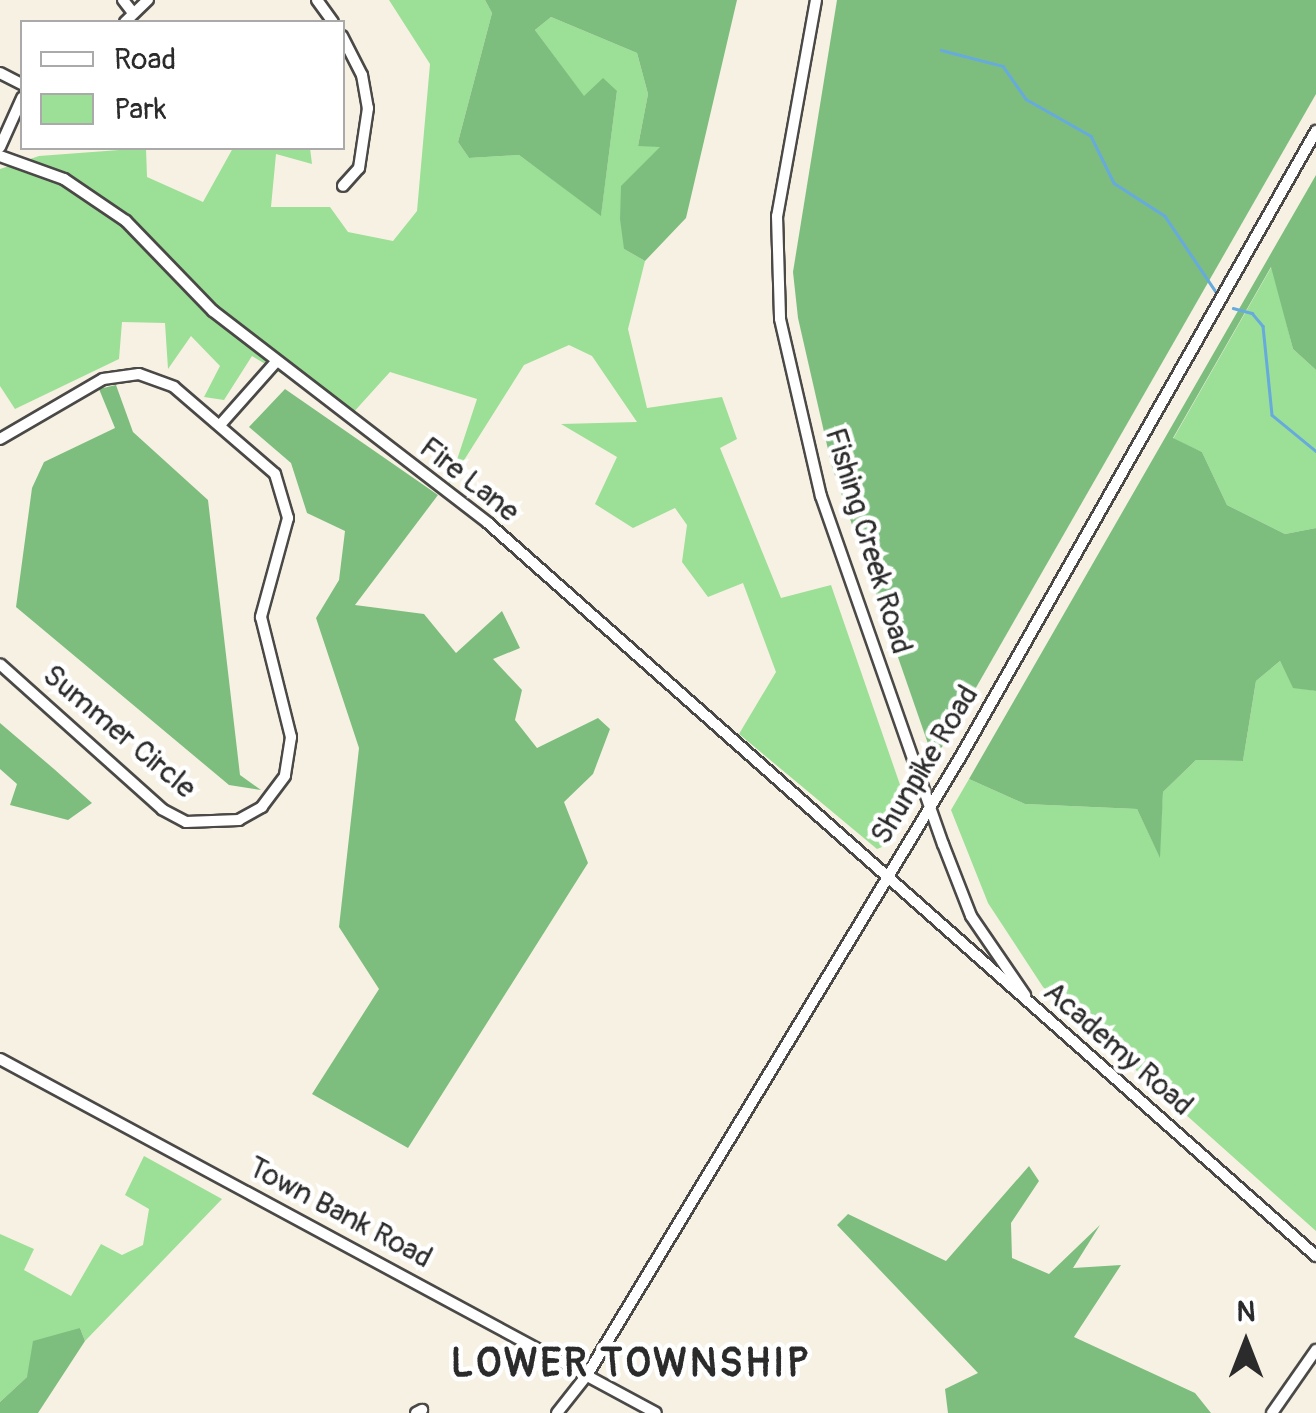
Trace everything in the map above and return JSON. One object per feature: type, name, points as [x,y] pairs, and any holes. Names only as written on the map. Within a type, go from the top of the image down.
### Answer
[{"type":"street","points":[[124,0],[129,18],[148,0]]},
{"type":"street","name":"Fishing Creek Road","points":[[816,0],[776,216],[780,319],[821,496],[930,807],[971,916],[1034,1008]]},
{"type":"street","points":[[343,186],[359,168],[368,108],[362,75],[345,42]]},
{"type":"street","points":[[0,147],[20,102]]},
{"type":"street","name":"Shunpike Road","points":[[557,1413],[587,1375],[930,807],[1316,131]]},
{"type":"street","name":"Fire Lane","points":[[0,156],[53,174],[106,205],[212,311],[488,524],[887,878]]},
{"type":"street","points":[[220,425],[276,362]]},
{"type":"street","name":"Summer Circle","points":[[0,439],[103,380],[127,373],[164,381],[275,474],[288,506],[262,602],[291,738],[289,764],[272,797],[227,824],[173,816],[0,664]]},
{"type":"street","name":"Academy Road","points":[[887,878],[1316,1256]]},
{"type":"street","name":"Town Bank Road","points":[[0,1060],[656,1413]]},
{"type":"street","points":[[1272,1413],[1316,1350]]},
{"type":"green space","points":[[389,0],[485,0],[492,13],[458,142],[469,158],[519,155],[601,215],[617,91],[584,97],[535,30],[551,17],[637,53],[648,94],[638,146],[662,146],[624,249],[645,261],[628,329],[647,408],[722,397],[737,439],[720,448],[781,598],[831,585],[907,805],[882,847],[877,849],[739,734],[776,672],[743,583],[708,597],[682,562],[687,525],[675,508],[633,528],[595,504],[617,457],[561,424],[637,422],[592,356],[569,345],[524,365],[449,484],[477,399],[390,372],[351,415],[252,356],[224,400],[204,397],[220,366],[191,336],[168,369],[165,323],[122,322],[119,359],[15,409],[0,386],[0,169],[39,156],[146,150],[147,177],[203,202],[232,150],[310,150],[312,164],[276,154],[271,207],[330,207],[348,232],[393,241],[417,211],[430,64]]},
{"type":"green space","points":[[485,0],[737,0],[686,218],[645,261],[624,249],[620,219],[621,186],[660,147],[638,146],[648,94],[637,53],[551,17],[535,30],[584,96],[603,78],[617,91],[601,216],[519,155],[469,158],[458,142],[492,13]]},
{"type":"green space","points":[[837,0],[1316,0],[1316,94],[934,761],[832,467],[798,318],[793,272]]},
{"type":"green space","points":[[1316,175],[1316,370],[1293,349],[1271,267],[1173,438],[1202,452],[1227,505],[1285,534],[1316,528],[1316,691],[1293,688],[1280,661],[1256,681],[1243,761],[1196,760],[1163,792],[1160,858],[1137,809],[1025,804],[969,779]]},
{"type":"green space","points":[[1272,266],[1293,349],[1316,370],[1316,528],[1285,534],[1227,505],[1202,452],[1173,439]]},
{"type":"green space","points":[[116,385],[133,432],[208,500],[240,775],[261,790],[229,785],[16,607],[32,488],[44,462],[115,428],[99,389]]},
{"type":"green space","points":[[285,389],[438,495],[355,605],[424,614],[456,653],[502,611],[520,648],[493,659],[522,690],[515,720],[537,748],[598,718],[610,729],[593,774],[564,802],[588,863],[408,1148],[312,1094],[379,989],[339,927],[359,748],[316,618],[339,580],[345,531],[307,513],[291,463],[249,427]]},
{"type":"green space","points":[[1280,661],[1293,687],[1316,691],[1316,1231],[1043,987],[988,903],[951,810],[969,779],[1025,804],[1137,809],[1159,855],[1163,792],[1196,760],[1243,761],[1256,681]]},
{"type":"green space","points":[[0,723],[92,803],[68,820],[10,805],[17,784],[0,769]]},
{"type":"green space","points":[[144,1156],[222,1199],[85,1341],[80,1328],[0,1402],[0,1234],[34,1249],[24,1270],[71,1296],[101,1244],[122,1255],[143,1245],[149,1209],[125,1195]]},
{"type":"green space","points":[[1029,1166],[1039,1181],[1011,1223],[1012,1258],[1049,1274],[1100,1225],[1073,1268],[1121,1265],[1074,1337],[1195,1393],[1211,1413],[948,1413],[945,1389],[978,1373],[837,1225],[848,1214],[946,1261]]},
{"type":"green space","points":[[80,1328],[85,1341],[38,1413],[0,1413],[0,1402],[27,1377],[33,1341]]},
{"type":"waterway","points":[[941,50],[1003,66],[1026,99],[1091,136],[1114,183],[1165,216],[1216,292]]},
{"type":"waterway","points":[[1233,308],[1252,313],[1263,326],[1272,415],[1316,451]]},
{"type":"district","name":"LOWER TOWNSHIP","points":[[631,1364]]}]
